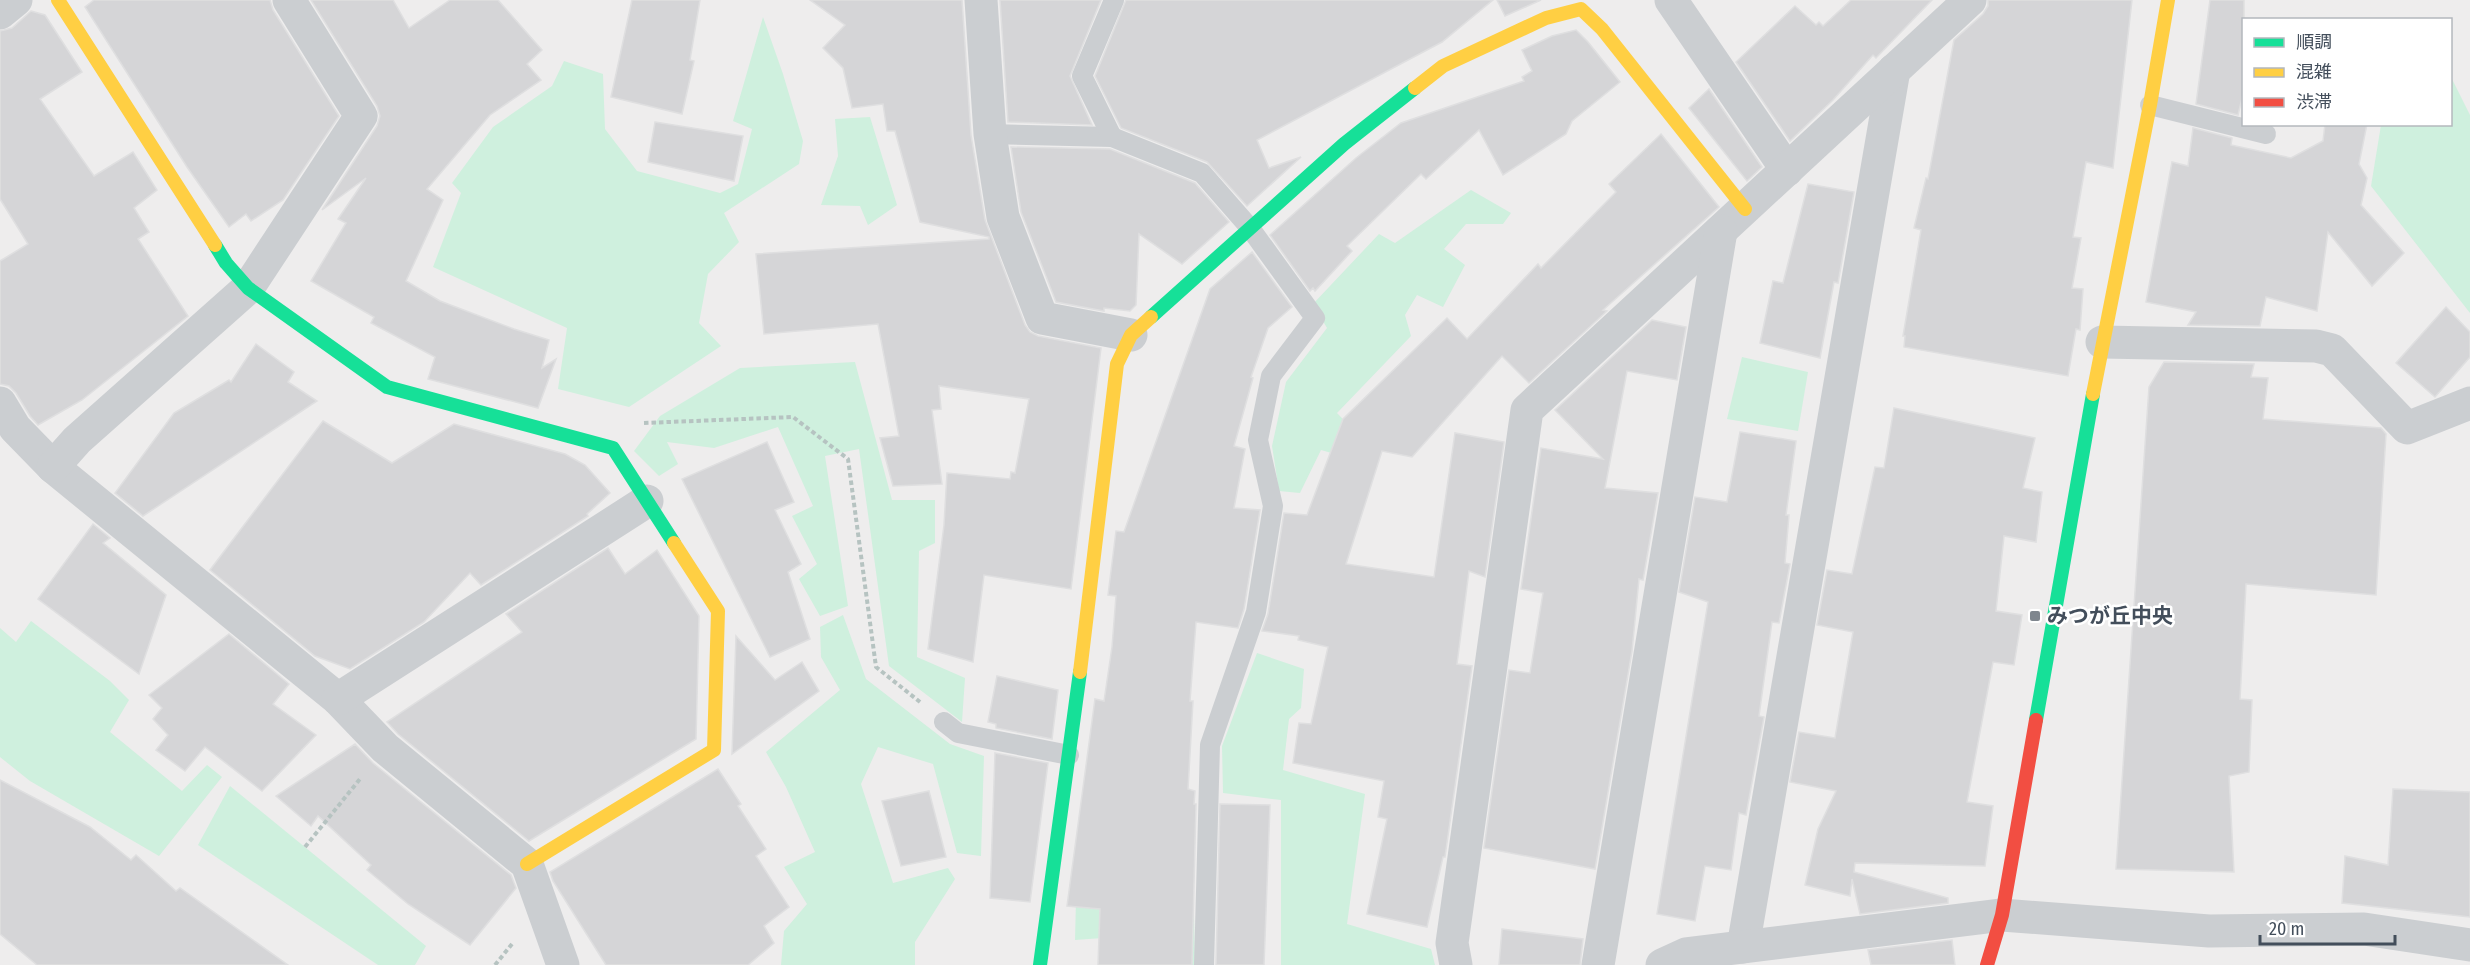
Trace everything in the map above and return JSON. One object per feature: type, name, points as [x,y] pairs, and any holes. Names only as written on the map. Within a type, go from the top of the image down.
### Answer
[{"type":"street","points":[[0,13],[16,0]]},
{"type":"street","points":[[58,0],[226,263],[248,288],[387,387],[613,448],[718,611],[714,750],[527,864]]},
{"type":"street","points":[[53,467],[77,440],[248,288],[362,116],[289,0]]},
{"type":"street","points":[[981,0],[990,134],[1003,217],[1042,318],[1131,335]]},
{"type":"street","points":[[1671,0],[1787,170]]},
{"type":"street","points":[[1456,965],[1452,943],[1527,410],[1970,0]]},
{"type":"street","points":[[1987,965],[2002,915],[2102,342],[2150,105],[2168,0]]},
{"type":"street","points":[[1040,965],[1069,755],[1117,364],[1131,335],[1344,144],[1443,66],[1546,18],[1581,9],[1602,29],[1745,209]]},
{"type":"street","points":[[1743,947],[1894,70]]},
{"type":"street","points":[[1598,965],[1721,231]]},
{"type":"street","points":[[2102,342],[2316,345],[2332,350],[2407,428],[2470,403]]},
{"type":"street","points":[[0,403],[15,428],[53,467],[338,699],[385,748],[527,864],[563,965]]},
{"type":"street","points":[[338,699],[647,501]]},
{"type":"street","points":[[1662,965],[1686,954],[2002,915],[2209,932],[2364,929],[2470,945]]},
{"type":"lane","points":[[1112,137],[1082,76],[1114,0]]},
{"type":"lane","points":[[2150,105],[2266,134]]},
{"type":"lane","points":[[990,134],[1112,137],[1202,173],[1250,228],[1315,318],[1271,375],[1258,440],[1273,506],[1256,612],[1210,745],[1204,965]]},
{"type":"lane","points":[[944,722],[958,733],[1069,755]]},
{"type":"path","points":[[613,448],[640,423],[793,417],[848,459],[876,667],[944,722]]},
{"type":"path","points":[[305,847],[385,748]]},
{"type":"green space","points":[[763,17],[803,141],[799,164],[724,213],[739,242],[708,274],[699,323],[721,346],[629,407],[558,389],[567,328],[433,267],[461,193],[452,183],[493,127],[552,86],[564,61],[603,74],[605,129],[637,171],[720,193],[738,184],[752,129],[733,121]]},
{"type":"green space","points":[[2452,79],[2470,115],[2470,313],[2371,186],[2381,126],[2452,126]]},
{"type":"green space","points":[[870,117],[897,205],[868,225],[860,206],[821,205],[838,156],[835,119]]},
{"type":"green space","points":[[1471,190],[1511,213],[1503,224],[1466,224],[1444,249],[1465,265],[1443,307],[1417,295],[1405,315],[1411,336],[1337,413],[1373,450],[1363,462],[1321,450],[1300,493],[1279,491],[1272,446],[1286,382],[1327,328],[1313,304],[1379,234],[1395,243]]},
{"type":"green space","points":[[1742,357],[1808,372],[1798,431],[1727,419]]},
{"type":"green space","points":[[855,362],[892,500],[935,500],[935,543],[919,551],[917,657],[965,678],[962,722],[889,666],[859,449],[825,456],[848,606],[820,616],[799,579],[817,564],[792,516],[813,506],[778,427],[714,448],[667,442],[678,464],[659,476],[634,451],[660,416],[740,368]]},
{"type":"green space","points":[[843,615],[866,679],[950,744],[984,756],[981,856],[957,853],[933,764],[878,747],[861,784],[893,883],[948,868],[955,879],[915,942],[915,965],[781,965],[784,931],[807,904],[784,867],[815,852],[786,787],[766,752],[840,690],[821,657],[820,627]]},
{"type":"green space","points":[[31,621],[110,681],[129,700],[110,732],[182,791],[207,765],[222,777],[159,856],[30,781],[0,757],[0,628],[16,642]]},
{"type":"green space","points":[[1257,653],[1304,669],[1301,708],[1289,719],[1283,770],[1365,794],[1347,924],[1431,949],[1435,965],[1281,965],[1281,800],[1223,793],[1222,746]]},
{"type":"green space","points":[[230,786],[426,946],[415,965],[378,965],[198,845]]},
{"type":"green space","points":[[1076,900],[1194,914],[1195,965],[1176,965],[1144,935],[1075,940]]},
{"type":"building","points":[[94,0],[270,0],[273,10],[339,116],[283,200],[251,221],[246,214],[229,227],[187,167],[85,7]]},
{"type":"building","points":[[311,0],[393,0],[409,28],[450,0],[498,0],[542,50],[527,64],[541,80],[490,115],[427,189],[443,200],[406,281],[440,301],[549,340],[542,368],[556,359],[538,408],[428,379],[435,357],[371,323],[374,317],[311,281],[346,223],[338,219],[366,178],[322,210],[377,126],[380,116],[377,106]]},
{"type":"building","points":[[632,0],[700,0],[690,60],[694,61],[682,114],[611,97]]},
{"type":"building","points":[[810,0],[962,0],[971,135],[985,220],[1025,325],[1030,332],[1038,336],[1101,348],[1071,589],[984,575],[973,662],[928,649],[944,525],[947,473],[1010,479],[1011,472],[1015,473],[1029,399],[939,386],[941,409],[932,410],[942,484],[893,486],[880,438],[899,436],[878,324],[764,334],[756,254],[989,239],[989,237],[920,222],[895,131],[887,131],[883,104],[852,108],[843,68],[823,48],[845,25]]},
{"type":"building","points":[[1000,0],[1101,0],[1070,76],[1092,125],[1008,122]]},
{"type":"building","points":[[1126,0],[1493,0],[1442,42],[1257,140],[1269,168],[1301,157],[1247,206],[1207,162],[1121,128],[1095,76]]},
{"type":"building","points":[[1497,0],[1541,0],[1505,16]]},
{"type":"building","points":[[1851,0],[1932,0],[1876,58],[1873,55],[1833,100],[1790,141],[1736,62],[1795,6],[1816,25],[1819,22],[1823,26]]},
{"type":"building","points":[[1988,0],[2132,0],[2113,168],[2086,162],[2073,237],[2081,238],[2072,288],[2083,289],[2080,330],[2076,329],[2068,376],[1904,347],[1905,336],[1903,336],[1921,230],[1914,228],[1926,178],[1928,179],[1954,40],[1983,14],[1988,6]]},
{"type":"building","points":[[2210,0],[2244,0],[2242,98],[2238,115],[2196,104]]},
{"type":"building","points":[[31,11],[45,15],[82,72],[40,99],[94,176],[133,152],[157,190],[134,208],[149,232],[138,239],[188,316],[82,400],[38,425],[16,393],[9,386],[0,384],[0,261],[28,244],[0,199],[0,31],[12,28]]},
{"type":"building","points":[[1576,30],[1620,82],[1572,121],[1566,134],[1503,175],[1479,130],[1426,179],[1421,174],[1347,246],[1352,251],[1315,291],[1313,288],[1310,291],[1270,235],[1356,158],[1401,123],[1524,81],[1522,77],[1532,71],[1522,50],[1552,36]]},
{"type":"building","points":[[1709,89],[1762,167],[1747,181],[1689,108]]},
{"type":"building","points":[[655,122],[743,136],[734,181],[648,162]]},
{"type":"building","points":[[2325,126],[2367,126],[2359,164],[2367,178],[2361,205],[2404,253],[2372,286],[2328,232],[2317,311],[2266,297],[2260,326],[2188,325],[2196,312],[2146,302],[2172,162],[2188,166],[2193,128],[2232,138],[2231,145],[2291,158],[2323,141]]},
{"type":"building","points":[[1661,134],[1719,207],[1603,310],[1607,311],[1529,383],[1502,356],[1412,457],[1382,451],[1346,564],[1434,577],[1455,433],[1504,442],[1485,577],[1469,571],[1457,664],[1472,666],[1445,857],[1443,857],[1427,927],[1367,914],[1387,819],[1378,817],[1384,781],[1293,763],[1299,723],[1311,724],[1328,647],[1298,640],[1299,636],[1262,631],[1268,614],[1284,513],[1307,515],[1343,419],[1447,318],[1467,339],[1538,264],[1541,268],[1616,192],[1609,184]]},
{"type":"building","points":[[1011,147],[1110,149],[1195,183],[1229,222],[1182,264],[1139,234],[1136,305],[1130,311],[1104,308],[1104,311],[1056,302],[1021,212]]},
{"type":"building","points":[[1808,184],[1854,192],[1838,283],[1834,282],[1820,358],[1760,343],[1773,281],[1783,283]]},
{"type":"building","points":[[1252,252],[1292,307],[1268,328],[1251,377],[1253,378],[1234,446],[1245,449],[1234,508],[1260,510],[1244,609],[1238,628],[1196,622],[1190,701],[1193,701],[1188,789],[1195,791],[1194,804],[1196,804],[1192,965],[1098,965],[1100,909],[1067,906],[1095,699],[1104,701],[1112,647],[1116,596],[1108,595],[1116,531],[1124,532],[1210,289]]},
{"type":"building","points":[[2446,307],[2470,332],[2470,357],[2435,397],[2396,363]]},
{"type":"building","points":[[1652,320],[1686,327],[1677,380],[1627,371],[1605,488],[1658,493],[1643,580],[1639,579],[1632,651],[1595,869],[1484,848],[1509,670],[1530,673],[1543,593],[1521,589],[1541,448],[1603,459],[1555,410]]},
{"type":"building","points":[[256,344],[294,372],[288,382],[317,401],[143,516],[115,493],[174,413],[229,380],[231,382]]},
{"type":"building","points":[[2164,362],[2254,364],[2251,377],[2268,378],[2263,419],[2381,428],[2386,434],[2376,595],[2246,584],[2240,699],[2252,700],[2249,772],[2229,776],[2234,872],[2116,869],[2149,387]]},
{"type":"building","points":[[1894,408],[2035,438],[2023,488],[2042,492],[2036,542],[2004,536],[1996,611],[2022,615],[2014,665],[1993,662],[1967,802],[1993,806],[1985,866],[1855,863],[1854,872],[1948,898],[1948,903],[1860,914],[1852,879],[1850,896],[1805,885],[1818,829],[1836,791],[1790,782],[1799,732],[1835,738],[1853,632],[1817,625],[1827,570],[1852,574],[1875,467],[1884,468]]},
{"type":"building","points":[[323,421],[392,463],[454,424],[565,454],[585,465],[610,493],[587,514],[588,516],[481,585],[470,573],[424,622],[350,669],[315,656],[210,570]]},
{"type":"building","points":[[1740,432],[1796,441],[1786,515],[1789,515],[1785,563],[1790,564],[1779,623],[1772,622],[1759,716],[1764,717],[1746,815],[1739,813],[1731,870],[1705,866],[1695,921],[1657,914],[1708,602],[1679,592],[1695,497],[1727,502]]},
{"type":"building","points":[[767,442],[794,502],[775,510],[801,564],[788,572],[810,639],[770,657],[682,479]]},
{"type":"building","points":[[93,524],[110,538],[103,543],[166,595],[139,674],[38,599]]},
{"type":"building","points":[[608,548],[625,574],[657,550],[699,616],[696,739],[529,841],[398,734],[387,722],[522,632],[506,614]]},
{"type":"building","points":[[229,634],[289,684],[273,704],[316,735],[262,791],[205,747],[185,771],[156,750],[168,735],[153,719],[162,708],[149,695]]},
{"type":"building","points":[[736,636],[775,680],[802,662],[819,691],[732,754]]},
{"type":"building","points":[[997,676],[1058,690],[1052,739],[996,728],[996,724],[988,722]]},
{"type":"building","points":[[355,744],[373,763],[511,875],[516,888],[470,945],[408,904],[367,870],[371,865],[318,816],[311,826],[276,796]]},
{"type":"building","points":[[995,753],[1048,763],[1030,902],[990,898]]},
{"type":"building","points":[[718,769],[741,804],[738,806],[766,849],[756,856],[789,907],[764,926],[774,943],[748,965],[606,965],[553,881],[550,872]]},
{"type":"building","points":[[0,780],[90,827],[131,860],[136,855],[176,891],[180,888],[288,965],[37,965],[0,934]]},
{"type":"building","points":[[2393,789],[2470,792],[2470,917],[2342,903],[2345,856],[2388,865]]},
{"type":"building","points":[[929,791],[946,857],[901,866],[882,801]]},
{"type":"building","points":[[1220,804],[1270,805],[1264,965],[1216,965]]},
{"type":"building","points":[[1502,929],[1583,939],[1580,965],[1499,965]]},
{"type":"building","points":[[1952,940],[1955,965],[1871,965],[1868,950]]},
{"type":"traffic: fast","points":[[1151,317],[1344,144],[1415,88]]},
{"type":"traffic: fast","points":[[215,245],[226,263],[248,288],[387,387],[613,448],[674,543]]},
{"type":"traffic: fast","points":[[2036,720],[2093,394]]},
{"type":"traffic: fast","points":[[1040,965],[1080,672]]},
{"type":"traffic: slow","points":[[58,0],[215,245]]},
{"type":"traffic: slow","points":[[2093,394],[2150,105],[2168,0]]},
{"type":"traffic: slow","points":[[1415,88],[1443,66],[1546,18],[1581,9],[1602,29],[1745,209]]},
{"type":"traffic: slow","points":[[1080,672],[1117,364],[1131,335],[1151,317]]},
{"type":"traffic: slow","points":[[527,864],[714,750],[718,611],[674,543]]},
{"type":"traffic: jam","points":[[1987,965],[2002,915],[2036,720]]},
{"type":"place","name":"みつが丘中央","points":[[2035,616]]}]
